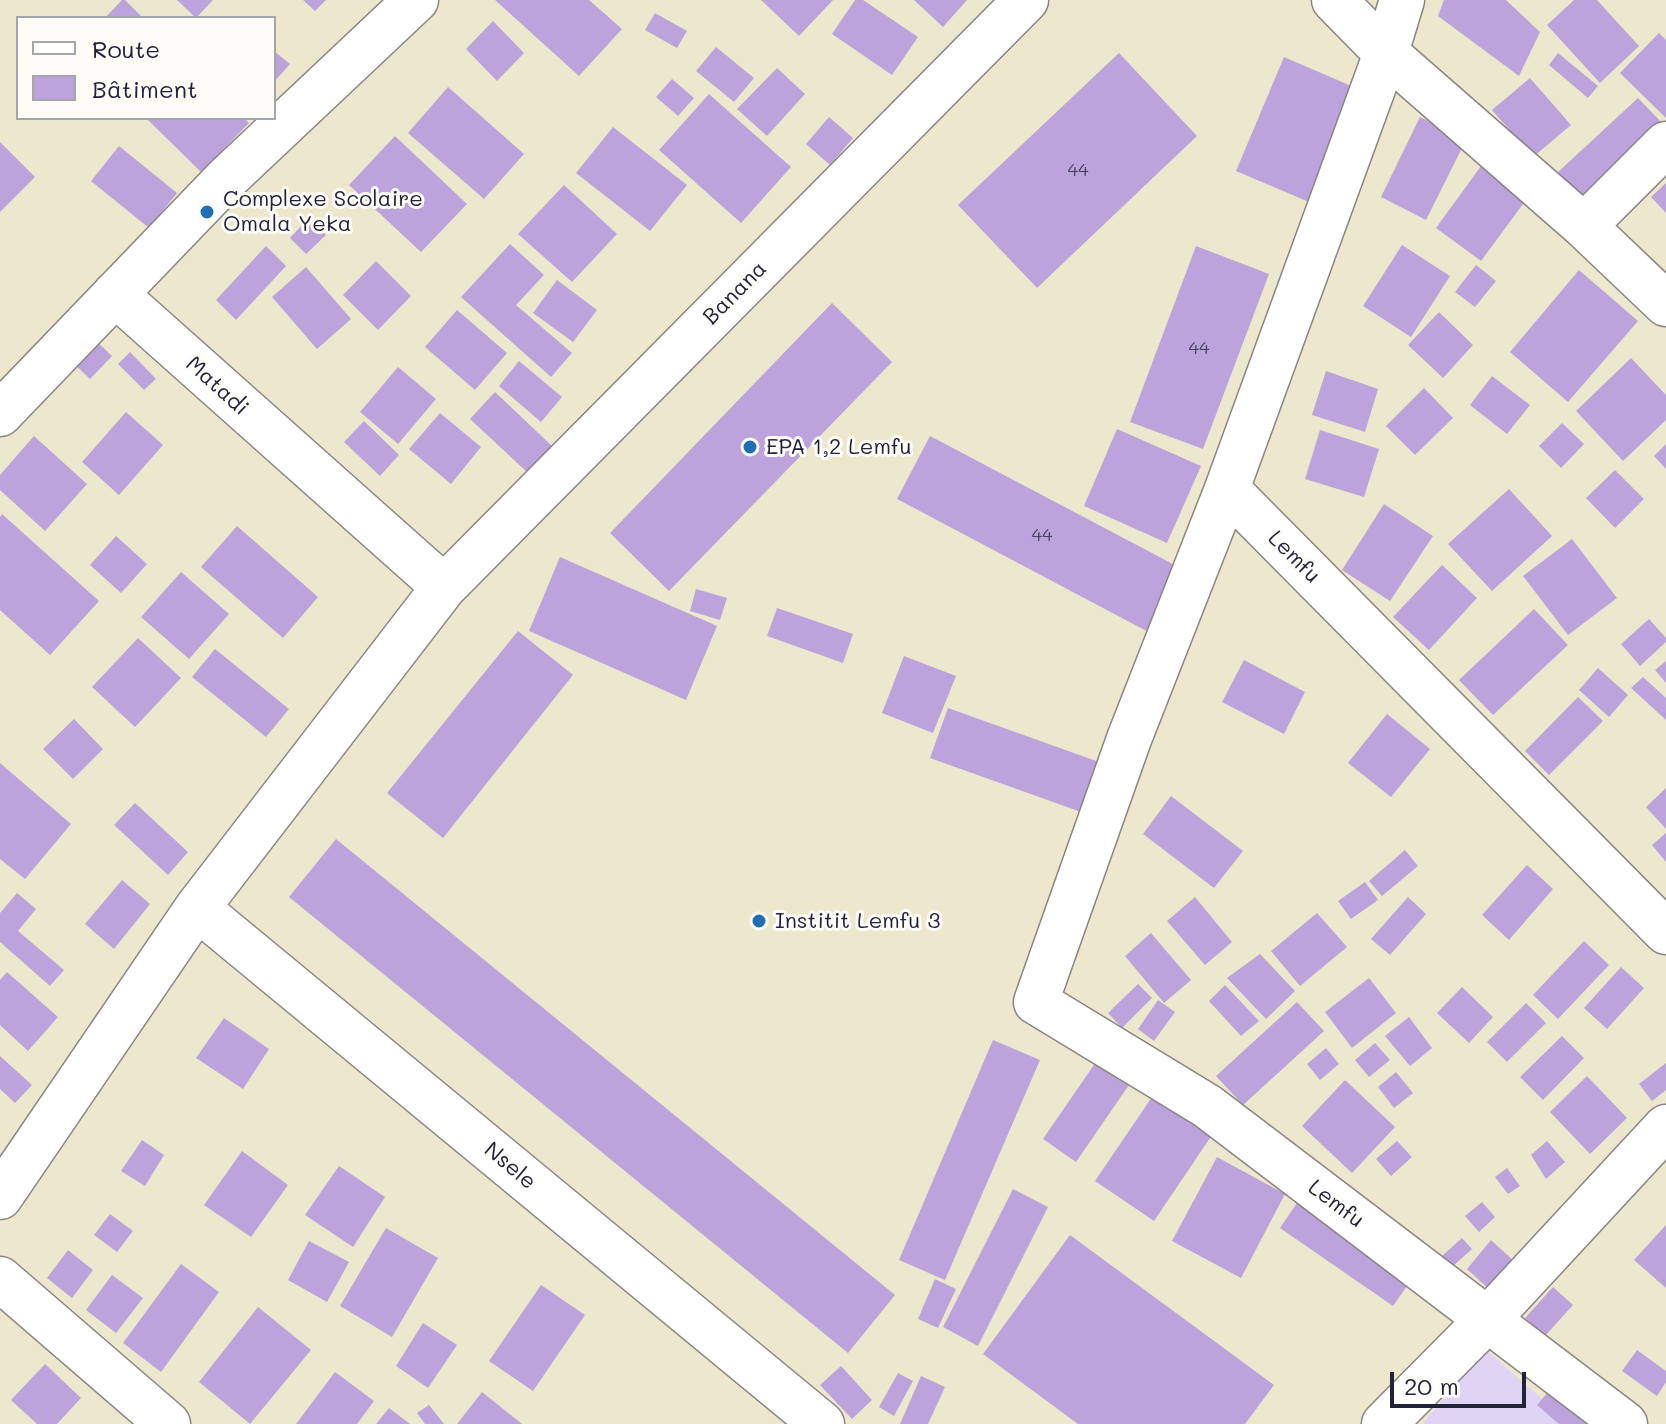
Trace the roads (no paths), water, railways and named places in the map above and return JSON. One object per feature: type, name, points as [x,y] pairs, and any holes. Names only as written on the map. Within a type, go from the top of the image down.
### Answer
[{"type":"street","points":[[0,414],[226,179],[416,0]]},
{"type":"street","name":"Banana","points":[[0,1197],[197,908],[444,587],[1026,0]]},
{"type":"street","points":[[1334,0],[1386,53],[1584,226],[1666,304]]},
{"type":"street","points":[[1227,489],[1386,53],[1402,0]]},
{"type":"street","points":[[1584,226],[1666,144]]},
{"type":"street","name":"Matadi","points":[[115,294],[444,587]]},
{"type":"street","name":"Lemfu","points":[[1625,1424],[1207,1106],[1036,1002],[1129,739],[1227,489],[1666,932]]},
{"type":"street","name":"Nsele","points":[[197,908],[822,1424]]},
{"type":"street","points":[[1384,1424],[1488,1319],[1666,1127]]},
{"type":"street","points":[[0,1279],[168,1424]]},
{"type":"place","name":"Complexe Scolaire Omala Yeka","points":[[207,212]]},
{"type":"place","name":"EPA 1,2 Lemfu","points":[[750,447]]},
{"type":"place","name":"Institit Lemfu 3","points":[[759,921]]}]
